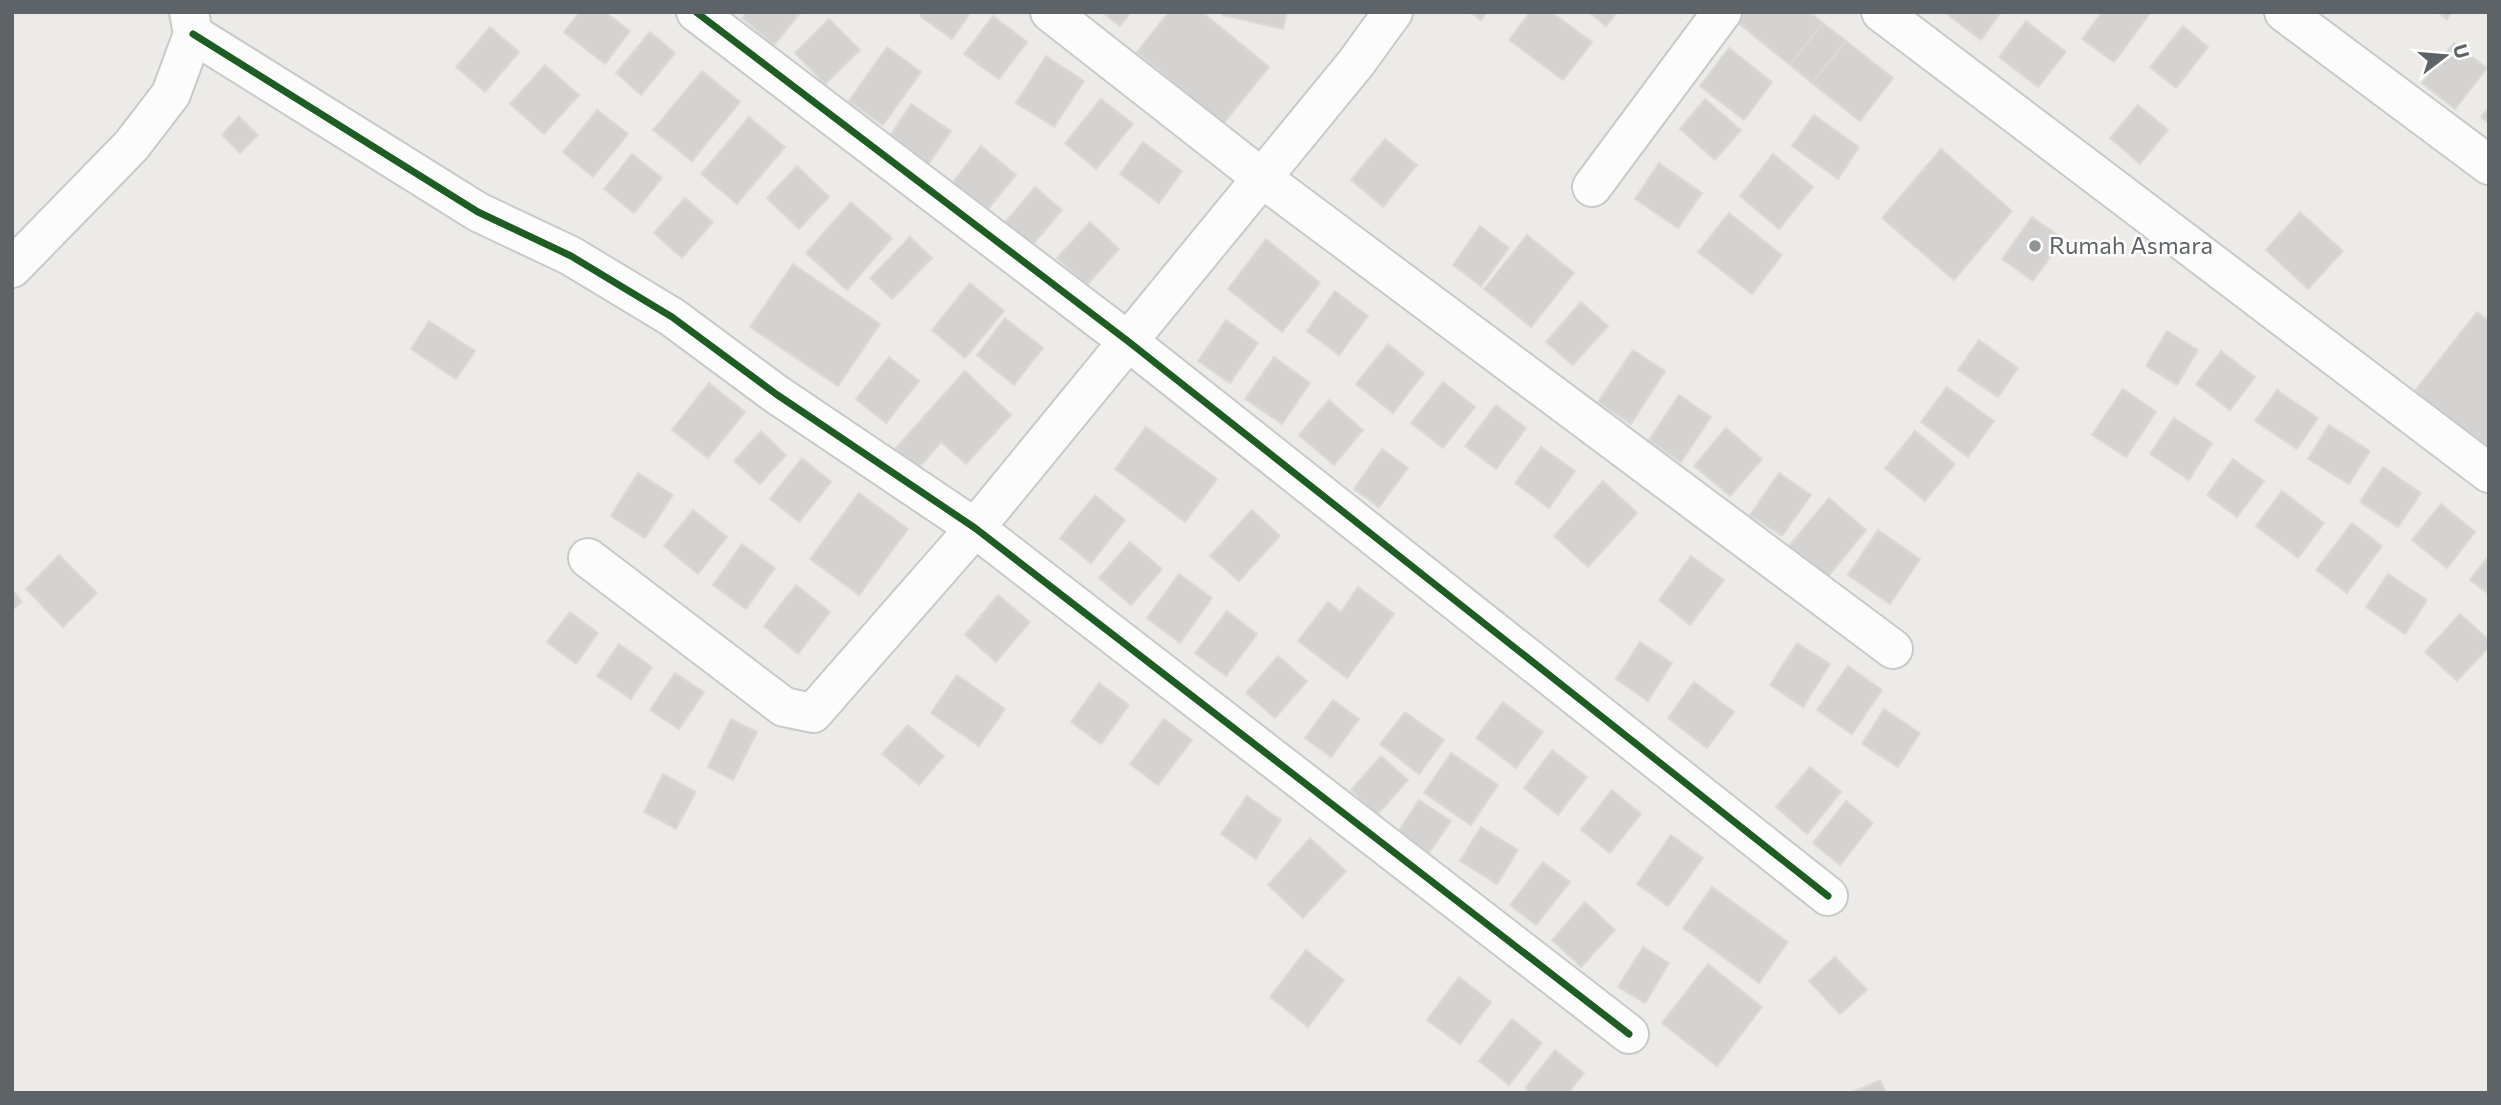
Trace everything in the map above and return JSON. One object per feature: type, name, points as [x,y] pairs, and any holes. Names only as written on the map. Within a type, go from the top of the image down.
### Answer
[{"type":"street","points":[[696,12],[1129,342],[1828,897]]},
{"type":"street","points":[[1050,12],[1262,178],[1893,649]]},
{"type":"street","points":[[588,558],[783,707],[813,713],[975,528],[1129,342],[1356,63],[1393,12]]},
{"type":"street","points":[[1592,187],[1722,12]]},
{"type":"street","points":[[1881,12],[2489,473]]},
{"type":"street","points":[[2284,12],[2489,165]]},
{"type":"street","points":[[12,268],[131,146],[171,94],[191,23],[478,212],[571,256],[672,317],[776,394],[975,528],[1629,1034]]},
{"type":"building","points":[[580,12],[605,12],[630,31],[605,64],[564,32]]},
{"type":"building","points":[[747,12],[801,12],[774,45],[742,18]]},
{"type":"building","points":[[922,12],[971,12],[952,39],[920,16]]},
{"type":"building","points":[[1102,12],[1131,12],[1120,26]]},
{"type":"building","points":[[1169,12],[1202,12],[1269,67],[1223,124],[1137,52]]},
{"type":"building","points":[[1223,12],[1287,12],[1283,29],[1222,15]]},
{"type":"building","points":[[1470,12],[1487,12],[1481,20]]},
{"type":"building","points":[[1530,12],[1551,12],[1592,42],[1563,80],[1509,40]]},
{"type":"building","points":[[1589,12],[1617,12],[1606,26]]},
{"type":"building","points":[[1745,12],[1810,12],[1823,23],[1790,65],[1737,22]]},
{"type":"building","points":[[1944,12],[2001,12],[1981,40]]},
{"type":"building","points":[[2102,12],[2151,12],[2114,62],[2082,39]]},
{"type":"building","points":[[2437,12],[2452,12],[2447,19]]},
{"type":"building","points":[[993,16],[1027,42],[999,79],[964,54]]},
{"type":"building","points":[[829,19],[860,50],[825,84],[795,53]]},
{"type":"building","points":[[2026,21],[2066,52],[2038,87],[1999,57]]},
{"type":"building","points":[[1823,23],[1846,41],[1812,83],[1790,65]]},
{"type":"building","points":[[2183,26],[2208,47],[2176,88],[2150,67]]},
{"type":"building","points":[[490,27],[519,52],[485,92],[456,67]]},
{"type":"building","points":[[650,32],[675,53],[641,95],[616,73]]},
{"type":"building","points":[[1846,41],[1893,78],[1860,121],[1812,83]]},
{"type":"building","points":[[2454,43],[2487,68],[2455,109],[2422,83]]},
{"type":"building","points":[[887,47],[921,72],[883,125],[849,101]]},
{"type":"building","points":[[1729,48],[1772,82],[1744,120],[1700,86]]},
{"type":"building","points":[[1046,56],[1084,81],[1054,127],[1016,103]]},
{"type":"building","points":[[545,65],[579,95],[544,134],[510,104]]},
{"type":"building","points":[[702,71],[740,102],[692,161],[653,130]]},
{"type":"building","points":[[1101,99],[1133,124],[1096,169],[1065,143]]},
{"type":"building","points":[[1705,99],[1741,130],[1715,160],[1680,129]]},
{"type":"building","points":[[911,104],[951,131],[927,166],[888,139]]},
{"type":"building","points":[[2138,105],[2168,130],[2140,164],[2110,138]]},
{"type":"building","points":[[2489,107],[2489,124],[2481,117]]},
{"type":"building","points":[[597,110],[628,134],[593,177],[563,152]]},
{"type":"building","points":[[1814,115],[1859,147],[1838,179],[1792,146]]},
{"type":"building","points":[[239,116],[258,135],[240,153],[222,135]]},
{"type":"building","points":[[749,117],[785,147],[737,204],[701,174]]},
{"type":"building","points":[[1385,139],[1417,165],[1383,207],[1351,180]]},
{"type":"building","points":[[1143,142],[1182,171],[1159,203],[1120,174]]},
{"type":"building","points":[[981,146],[1016,175],[983,215],[949,187]]},
{"type":"building","points":[[1941,149],[2012,211],[1954,280],[1882,218]]},
{"type":"building","points":[[632,154],[662,178],[634,213],[604,189]]},
{"type":"building","points":[[1773,154],[1813,187],[1779,229],[1740,196]]},
{"type":"building","points":[[1659,163],[1702,193],[1678,228],[1635,199]]},
{"type":"building","points":[[797,166],[829,197],[799,229],[767,198]]},
{"type":"building","points":[[1035,187],[1062,210],[1030,248],[1003,225]]},
{"type":"building","points":[[685,198],[713,222],[682,258],[654,233]]},
{"type":"building","points":[[851,202],[892,238],[847,290],[806,253]]},
{"type":"building","points":[[2300,212],[2343,251],[2308,289],[2266,250]]},
{"type":"building","points":[[1729,213],[1782,255],[1752,294],[1698,252]]},
{"type":"building","name":"Rumah Asmara","points":[[2032,217],[2063,239],[2033,281],[2002,259]]},
{"type":"building","points":[[1090,222],[1119,249],[1087,285],[1057,258]]},
{"type":"building","points":[[1480,226],[1509,248],[1481,286],[1453,265]]},
{"type":"building","points":[[1527,235],[1574,273],[1531,327],[1484,289]]},
{"type":"building","points":[[910,237],[932,258],[892,299],[870,278]]},
{"type":"building","points":[[1266,239],[1320,283],[1282,332],[1228,289]]},
{"type":"building","points":[[793,264],[880,324],[838,386],[750,327]]},
{"type":"building","points":[[970,283],[1004,311],[965,358],[932,330]]},
{"type":"building","points":[[1335,291],[1368,316],[1339,355],[1307,331]]},
{"type":"building","points":[[1581,302],[1608,326],[1573,365],[1546,342]]},
{"type":"building","points":[[2477,312],[2489,321],[2489,453],[2414,392]]},
{"type":"building","points":[[1005,318],[1043,348],[1014,385],[977,355]]},
{"type":"building","points":[[1226,320],[1258,343],[1230,383],[1198,361]]},
{"type":"building","points":[[429,321],[475,351],[456,379],[411,349]]},
{"type":"building","points":[[2167,331],[2198,350],[2177,385],[2146,366]]},
{"type":"building","points":[[1979,340],[2018,368],[1998,397],[1958,370]]},
{"type":"building","points":[[1388,344],[1424,373],[1393,413],[1356,384]]},
{"type":"building","points":[[1633,350],[1665,371],[1631,424],[1598,402]]},
{"type":"building","points":[[2221,351],[2255,377],[2230,410],[2196,384]]},
{"type":"building","points":[[889,357],[919,381],[886,423],[856,399]]},
{"type":"building","points":[[1274,357],[1310,383],[1282,424],[1245,399]]},
{"type":"building","points":[[965,371],[1011,415],[966,464],[941,442],[918,469],[895,449]]},
{"type":"building","points":[[1443,382],[1475,407],[1443,448],[1411,423]]},
{"type":"building","points":[[709,383],[745,412],[708,458],[672,430]]},
{"type":"building","points":[[1947,387],[1994,421],[1968,457],[1921,422]]},
{"type":"building","points":[[2123,389],[2156,412],[2126,457],[2092,435]]},
{"type":"building","points":[[2277,390],[2318,418],[2297,449],[2255,421]]},
{"type":"building","points":[[1679,395],[1711,417],[1681,462],[1649,440]]},
{"type":"building","points":[[1329,400],[1363,430],[1334,465],[1299,435]]},
{"type":"building","points":[[1496,405],[1526,428],[1496,469],[1465,446]]},
{"type":"building","points":[[2174,418],[2212,443],[2189,480],[2150,454]]},
{"type":"building","points":[[2329,425],[2370,451],[2349,484],[2308,459]]},
{"type":"building","points":[[1146,427],[1217,479],[1185,522],[1115,469]]},
{"type":"building","points":[[1726,428],[1762,459],[1730,496],[1694,466]]},
{"type":"building","points":[[761,431],[786,455],[760,484],[734,461]]},
{"type":"building","points":[[1915,431],[1955,464],[1925,501],[1885,468]]},
{"type":"building","points":[[1541,447],[1575,471],[1549,508],[1515,483]]},
{"type":"building","points":[[1382,449],[1408,468],[1379,507],[1354,489]]},
{"type":"building","points":[[802,458],[831,482],[799,522],[770,499]]},
{"type":"building","points":[[2233,459],[2264,481],[2237,517],[2207,495]]},
{"type":"building","points":[[2383,467],[2421,493],[2398,527],[2360,502]]},
{"type":"building","points":[[638,473],[673,495],[645,538],[611,516]]},
{"type":"building","points":[[1779,473],[1811,495],[1782,536],[1750,515]]},
{"type":"building","points":[[1603,481],[1637,513],[1588,567],[1554,536]]},
{"type":"building","points":[[2282,491],[2324,523],[2298,558],[2256,526]]},
{"type":"building","points":[[859,493],[908,529],[859,595],[810,559]]},
{"type":"building","points":[[1095,495],[1125,520],[1091,563],[1060,538]]},
{"type":"building","points":[[1829,498],[1866,530],[1827,578],[1789,546]]},
{"type":"building","points":[[2441,504],[2475,532],[2447,568],[2412,540]]},
{"type":"building","points":[[693,510],[727,537],[698,574],[664,546]]},
{"type":"building","points":[[1252,510],[1280,536],[1239,581],[1210,556]]},
{"type":"building","points":[[2352,523],[2382,546],[2347,593],[2316,570]]},
{"type":"building","points":[[1878,530],[1920,559],[1890,604],[1848,575]]},
{"type":"building","points":[[1130,542],[1162,569],[1131,605],[1099,578]]},
{"type":"building","points":[[742,544],[775,568],[746,609],[713,585]]},
{"type":"building","points":[[59,555],[97,593],[63,627],[26,589]]},
{"type":"building","points":[[2489,555],[2489,594],[2470,580]]},
{"type":"building","points":[[1691,556],[1724,580],[1690,625],[1659,600]]},
{"type":"building","points":[[1179,574],[1212,598],[1180,643],[1147,618]]},
{"type":"building","points":[[2388,574],[2427,600],[2405,634],[2366,607]]},
{"type":"building","points":[[796,585],[830,612],[798,654],[764,626]]},
{"type":"building","points":[[1358,587],[1394,614],[1347,678],[1298,641],[1328,602],[1341,612]]},
{"type":"building","points":[[12,589],[22,602],[12,610]]},
{"type":"building","points":[[998,595],[1030,622],[996,662],[965,635]]},
{"type":"building","points":[[1227,611],[1257,634],[1226,676],[1195,653]]},
{"type":"building","points":[[570,612],[598,633],[576,664],[547,642]]},
{"type":"building","points":[[2460,614],[2489,640],[2489,647],[2457,681],[2425,652]]},
{"type":"building","points":[[1640,642],[1672,663],[1648,701],[1616,679]]},
{"type":"building","points":[[1797,643],[1830,664],[1803,707],[1770,685]]},
{"type":"building","points":[[619,644],[652,667],[631,699],[597,676]]},
{"type":"building","points":[[1278,656],[1307,681],[1275,718],[1246,693]]},
{"type":"building","points":[[1848,666],[1882,690],[1852,734],[1817,710]]},
{"type":"building","points":[[675,673],[704,692],[679,729],[650,710]]},
{"type":"building","points":[[957,675],[1005,709],[979,746],[931,713]]},
{"type":"building","points":[[1694,682],[1734,712],[1707,748],[1668,718]]},
{"type":"building","points":[[1099,683],[1129,705],[1101,744],[1071,722]]},
{"type":"building","points":[[1333,700],[1359,719],[1331,757],[1305,738]]},
{"type":"building","points":[[1503,702],[1543,732],[1516,768],[1476,738]]},
{"type":"building","points":[[1884,709],[1920,733],[1898,767],[1862,744]]},
{"type":"building","points":[[1405,712],[1444,740],[1419,774],[1380,744]]},
{"type":"building","points":[[731,719],[757,732],[733,780],[708,767]]},
{"type":"building","points":[[1164,719],[1192,740],[1158,785],[1130,764]]},
{"type":"building","points":[[908,725],[944,756],[919,785],[882,754]]},
{"type":"building","points":[[1552,750],[1587,777],[1558,815],[1524,788]]},
{"type":"building","points":[[1451,753],[1498,785],[1471,825],[1424,793]]},
{"type":"building","points":[[1381,756],[1408,780],[1377,815],[1351,790]]},
{"type":"building","points":[[1810,767],[1841,792],[1807,834],[1776,807]]},
{"type":"building","points":[[663,774],[696,792],[676,829],[644,812]]},
{"type":"building","points":[[1612,790],[1641,814],[1610,853],[1581,830]]},
{"type":"building","points":[[1247,796],[1281,820],[1256,859],[1221,834]]},
{"type":"building","points":[[1419,800],[1451,821],[1429,853],[1398,832]]},
{"type":"building","points":[[1846,801],[1873,823],[1840,865],[1813,843]]},
{"type":"building","points":[[1481,827],[1518,850],[1497,884],[1460,861]]},
{"type":"building","points":[[1671,835],[1703,858],[1668,906],[1637,884]]},
{"type":"building","points":[[1310,838],[1346,871],[1303,918],[1268,885]]},
{"type":"building","points":[[1543,862],[1570,882],[1536,925],[1510,905]]},
{"type":"building","points":[[1712,887],[1788,942],[1759,983],[1683,928]]},
{"type":"building","points":[[1585,902],[1615,930],[1581,967],[1552,940]]},
{"type":"building","points":[[1643,947],[1669,963],[1645,1003],[1618,987]]},
{"type":"building","points":[[1306,950],[1344,980],[1308,1027],[1270,997]]},
{"type":"building","points":[[1835,957],[1867,990],[1840,1014],[1809,981]]},
{"type":"building","points":[[1708,964],[1762,1007],[1717,1066],[1662,1023]]},
{"type":"building","points":[[1459,977],[1491,1002],[1460,1044],[1427,1020]]},
{"type":"building","points":[[1512,1019],[1542,1043],[1509,1085],[1479,1061]]},
{"type":"building","points":[[1555,1050],[1584,1073],[1568,1093],[1530,1093],[1525,1088]]},
{"type":"building","points":[[1880,1080],[1886,1093],[1853,1093],[1853,1092]]},
{"type":"cycle path","points":[[696,12],[1129,342],[1828,896]]},
{"type":"cycle path","points":[[193,34],[478,212],[571,256],[672,317],[776,394],[975,528],[1629,1034]]},
{"type":"place","name":"Rumah Asmara","points":[[2035,246]]}]
